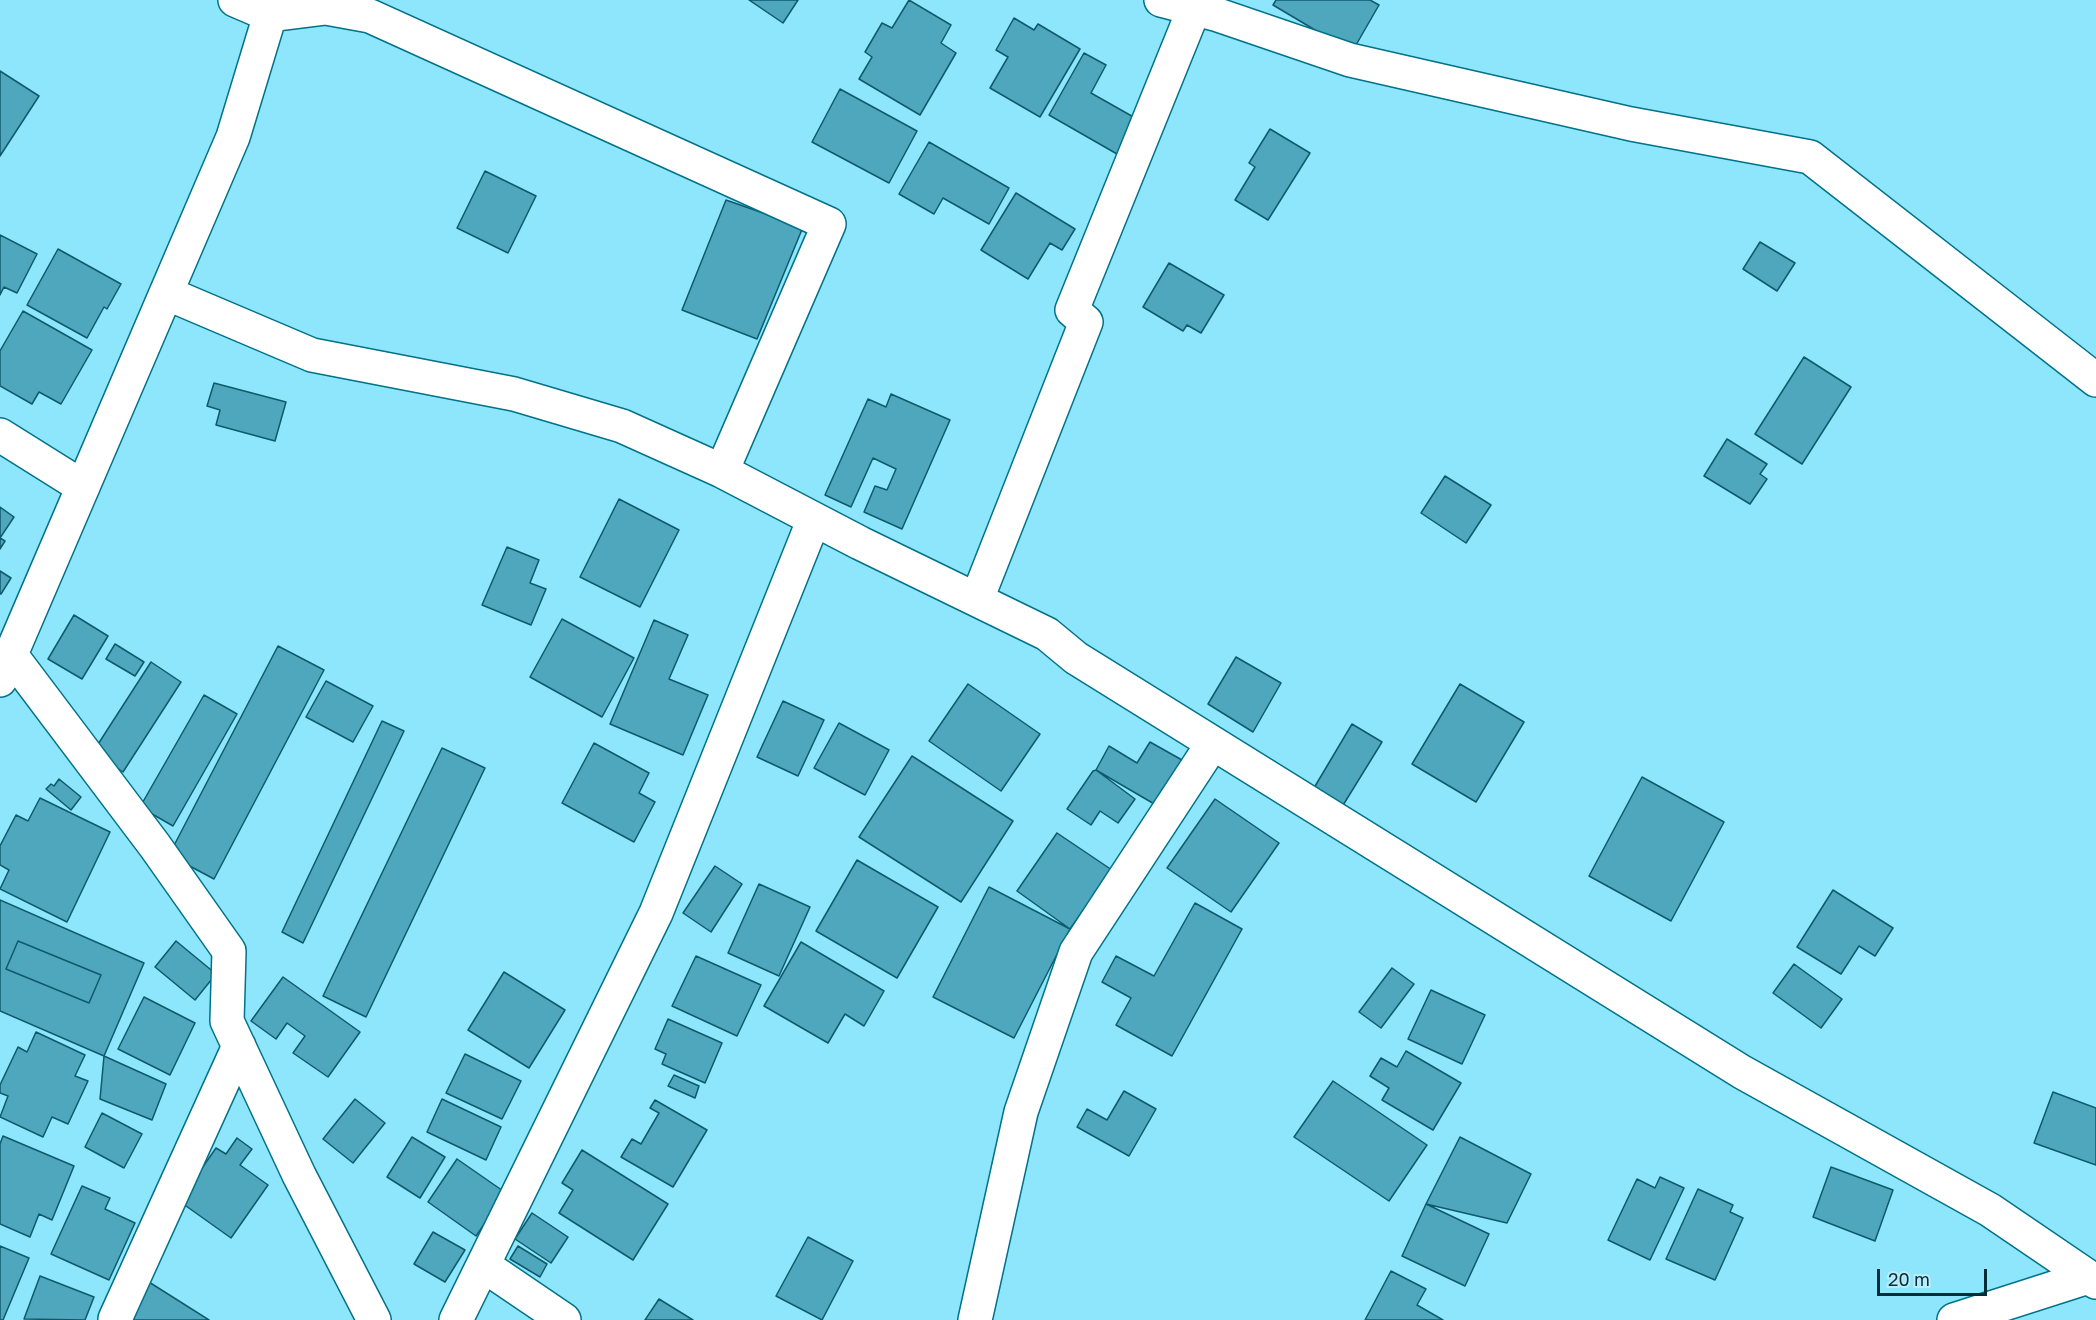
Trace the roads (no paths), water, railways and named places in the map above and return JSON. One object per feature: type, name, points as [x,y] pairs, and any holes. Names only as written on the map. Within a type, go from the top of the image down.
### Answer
[{"type":"street","points":[[235,0],[270,15],[326,8],[370,16],[829,224],[722,471]]},
{"type":"street","points":[[1161,0],[1211,8],[1350,60],[1631,124],[1810,157],[2096,380]]},
{"type":"street","points":[[977,599],[1086,322],[1072,310],[1211,8]]},
{"type":"street","points":[[270,15],[233,137],[5,668],[156,846],[230,951],[227,1021],[299,1175],[374,1320]]},
{"type":"street","points":[[166,293],[312,356],[514,394],[622,426],[722,471],[1047,634],[1076,658],[1742,1072],[1990,1210],[2092,1280]]},
{"type":"street","points":[[0,435],[83,487]]},
{"type":"street","points":[[456,1320],[656,913],[814,519]]},
{"type":"street","points":[[975,1320],[1021,1112],[1076,952],[1214,743]]},
{"type":"street","points":[[115,1319],[239,1046]]},
{"type":"street","points":[[483,1265],[564,1320]]},
{"type":"street","points":[[1954,1320],[2092,1280]]}]
